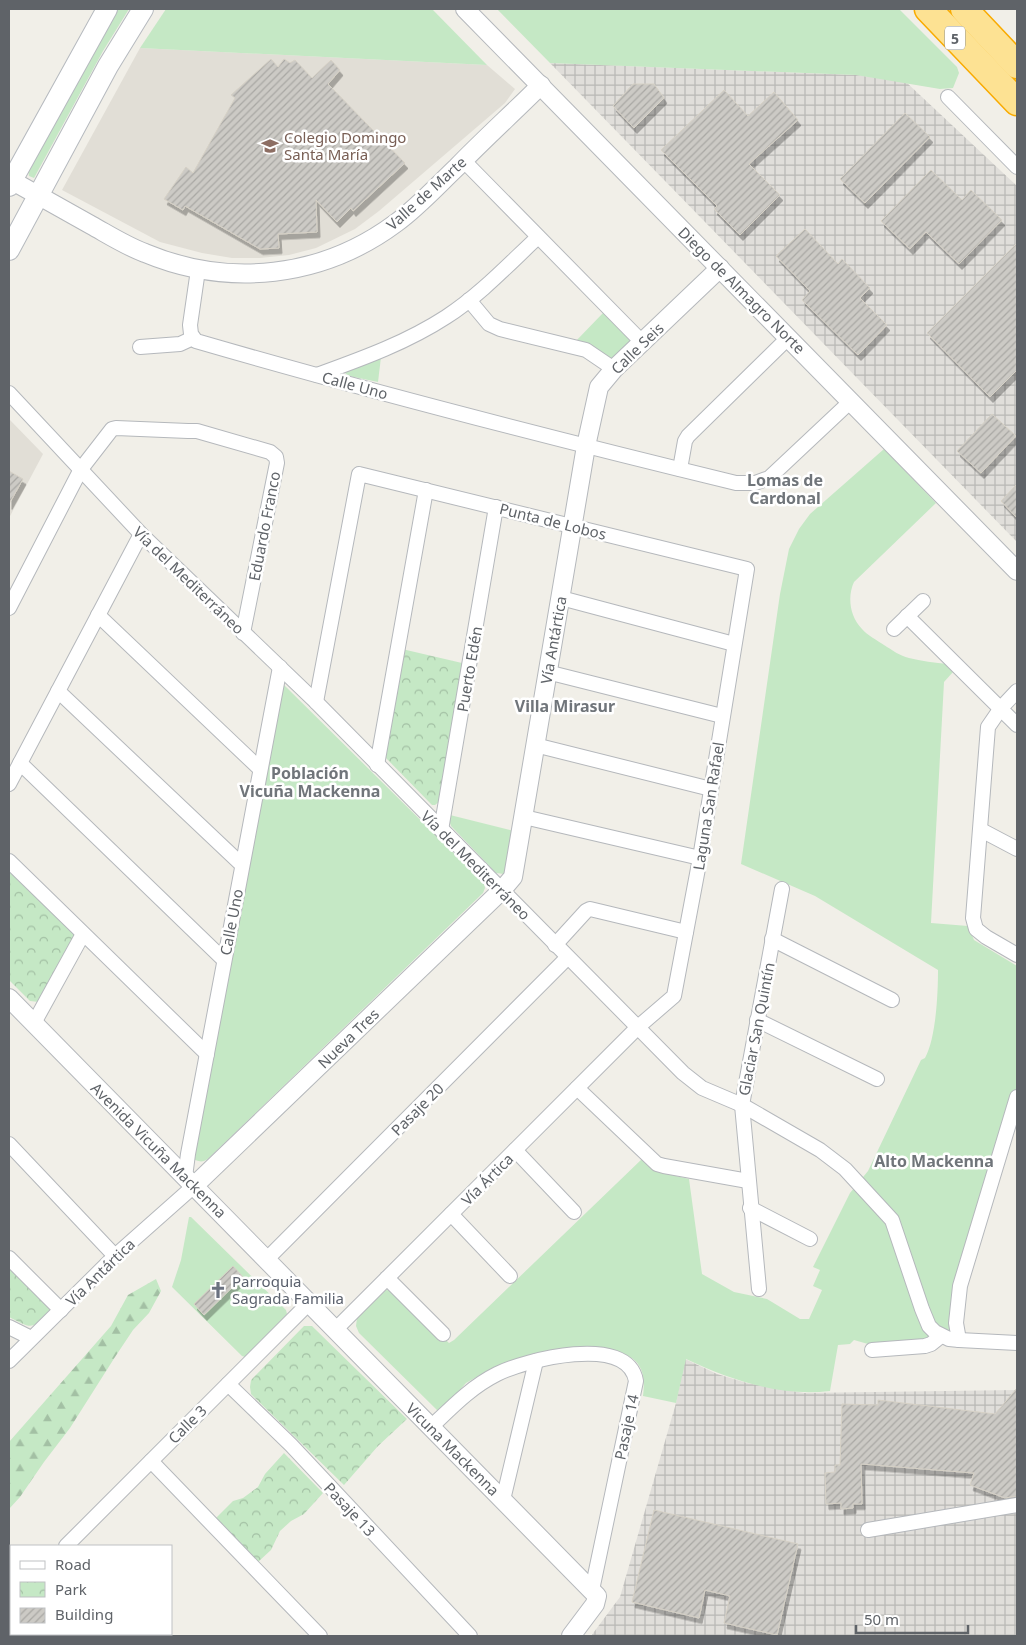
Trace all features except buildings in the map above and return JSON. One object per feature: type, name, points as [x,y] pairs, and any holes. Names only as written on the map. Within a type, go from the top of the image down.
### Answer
[{"type":"highway","points":[[919,9],[983,67]]},
{"type":"highway","name":"5","points":[[928,9],[1017,102]]},
{"type":"highway","name":"5","points":[[964,9],[1017,64]]},
{"type":"highway","points":[[972,9],[1017,64]]},
{"type":"main road","points":[[10,182],[107,9]]},
{"type":"main road","points":[[9,250],[108,66],[143,9]]},
{"type":"street","name":"Diego de Almagro Norte","points":[[465,9],[1017,571]]},
{"type":"street","name":"Valle de Marte","points":[[10,182],[38,195],[122,242],[144,253],[174,264],[198,270],[241,275],[300,267],[345,252],[396,223],[541,86]]},
{"type":"street","points":[[948,98],[1017,168]]},
{"type":"street","points":[[463,160],[642,342]]},
{"type":"street","points":[[317,375],[419,333],[446,317],[469,300],[538,237]]},
{"type":"street","name":"Calle Seis","points":[[586,446],[599,387],[614,369],[720,268]]},
{"type":"street","points":[[140,347],[180,344],[193,338],[190,325],[198,270]]},
{"type":"street","points":[[469,300],[489,324],[500,329],[586,350],[614,369]]},
{"type":"street","name":"Calle Uno","points":[[193,338],[196,341],[317,375],[586,446],[745,484],[769,478],[851,400]]},
{"type":"street","points":[[680,469],[685,441],[688,436],[789,338]]},
{"type":"street","name":"Vía del Mediterráneo","points":[[9,393],[141,534],[316,702],[692,1082],[742,1105],[834,1159],[845,1169],[878,1203],[893,1224],[929,1326],[941,1336]]},
{"type":"street","name":"Eduardo Franco","points":[[82,469],[112,430],[116,428],[197,432],[270,452],[276,457],[277,463],[243,633]]},
{"type":"street","name":"Vía Antártica","points":[[502,890],[514,877],[515,873],[586,446]]},
{"type":"street","points":[[9,608],[82,469]]},
{"type":"street","name":"Punta de Lobos","points":[[316,702],[359,474],[747,569]]},
{"type":"street","points":[[377,765],[426,490]]},
{"type":"street","name":"Puerto Edén","points":[[441,830],[496,508]]},
{"type":"street","points":[[9,784],[141,534]]},
{"type":"street","name":"Laguna San Rafael","points":[[638,1027],[674,996],[700,858],[747,569]]},
{"type":"street","points":[[561,598],[734,644]]},
{"type":"street","points":[[894,629],[923,601]]},
{"type":"street","points":[[98,615],[260,769]]},
{"type":"street","points":[[907,616],[1017,725]]},
{"type":"street","name":"Calle Uno","points":[[189,1182],[188,1154],[280,667]]},
{"type":"street","points":[[547,672],[722,716]]},
{"type":"street","points":[[1017,690],[988,727],[986,737],[981,830],[973,918],[976,929],[1017,955]]},
{"type":"street","points":[[58,691],[242,865]]},
{"type":"street","points":[[535,745],[711,789]]},
{"type":"street","points":[[20,763],[224,960]]},
{"type":"street","points":[[524,817],[700,858]]},
{"type":"street","points":[[981,830],[1017,849]]},
{"type":"street","points":[[9,861],[207,1054]]},
{"type":"street","name":"Glaciar San Quintín","points":[[759,1289],[750,1208],[742,1105],[782,889]]},
{"type":"street","name":"Nueva Tres","points":[[189,1182],[502,890]]},
{"type":"street","points":[[555,944],[590,909],[686,932]]},
{"type":"street","points":[[34,1024],[83,934]]},
{"type":"street","points":[[772,939],[892,1000]]},
{"type":"street","name":"Pasaje 20","points":[[266,1260],[568,958]]},
{"type":"street","name":"Avenida Vicuña Mackenna","points":[[9,998],[309,1303]]},
{"type":"street","points":[[758,1020],[877,1079]]},
{"type":"street","name":"Vía Ártica","points":[[336,1330],[638,1027]]},
{"type":"street","points":[[577,1088],[657,1164],[748,1181]]},
{"type":"street","points":[[959,1340],[956,1323],[960,1286],[1017,1097]]},
{"type":"street","points":[[9,1144],[115,1256]]},
{"type":"street","points":[[515,1150],[574,1212]]},
{"type":"street","name":"Vía Antártica","points":[[9,1361],[189,1182]]},
{"type":"street","points":[[750,1208],[810,1239]]},
{"type":"street","points":[[451,1214],[510,1276]]},
{"type":"street","points":[[9,1258],[61,1310]]},
{"type":"street","points":[[387,1278],[443,1334]]},
{"type":"street","name":"Vicuna Mackenna","points":[[309,1303],[595,1593]]},
{"type":"street","name":"Calle 3","points":[[68,1545],[309,1303]]},
{"type":"street","points":[[9,1327],[31,1338]]},
{"type":"street","points":[[872,1350],[925,1346],[941,1336],[959,1340],[1017,1343]]},
{"type":"street","name":"Pasaje 14","points":[[431,1426],[477,1385],[508,1369],[536,1361],[577,1354],[607,1354],[624,1362],[635,1375],[636,1381],[595,1593]]},
{"type":"street","points":[[503,1500],[536,1361]]},
{"type":"street","name":"Pasaje 13","points":[[228,1384],[291,1446],[470,1636]]},
{"type":"street","points":[[151,1461],[320,1636]]},
{"type":"street","points":[[868,1530],[1017,1505]]},
{"type":"street","points":[[571,1636],[595,1604],[595,1593]]},
{"type":"shaded area","name":"Colegio Domingo Santa María","points":[[140,48],[487,65],[515,89],[505,103],[379,211],[355,229],[316,248],[289,255],[232,258],[202,253],[160,242],[62,190]]},
{"type":"shaded area","points":[[550,63],[856,75],[906,82],[1017,186],[1017,542]]},
{"type":"shaded area","points":[[9,419],[43,454],[9,518]]},
{"type":"shaded area","points":[[685,1359],[717,1374],[747,1383],[804,1393],[1017,1390],[1017,1636],[591,1636],[620,1597],[676,1403]]},
{"type":"green space","points":[[118,9],[129,9],[103,51],[34,178],[29,176],[28,170],[102,32]]},
{"type":"green space","points":[[166,9],[432,9],[487,65],[140,48]]},
{"type":"green space","points":[[497,9],[899,9],[957,67],[959,73],[953,88],[940,89],[856,75],[550,63]]},
{"type":"green space","points":[[603,313],[632,339],[612,361],[596,349],[575,342]]},
{"type":"green space","points":[[381,357],[378,382],[349,376],[345,373],[345,371]]},
{"type":"green space","points":[[884,449],[936,503],[854,582],[850,600],[852,613],[858,624],[873,638],[896,653],[906,657],[948,664],[953,672],[944,682],[931,923],[968,926],[974,940],[1017,966],[1017,1089],[981,1202],[955,1336],[868,1347],[868,1344],[854,1340],[850,1344],[838,1345],[830,1391],[793,1391],[756,1385],[720,1374],[686,1359],[676,1403],[643,1396],[644,1380],[640,1367],[632,1358],[617,1352],[523,1358],[494,1367],[466,1383],[445,1407],[438,1411],[359,1333],[356,1326],[357,1318],[386,1290],[394,1291],[449,1343],[643,1158],[663,1173],[689,1179],[702,1274],[734,1292],[767,1299],[800,1319],[809,1319],[822,1290],[813,1286],[820,1270],[813,1267],[850,1193],[868,1171],[921,1060],[925,1058],[929,1049],[936,1016],[938,970],[815,896],[741,864],[780,594],[789,549],[799,529],[810,514]]},
{"type":"green space","points":[[402,649],[462,663],[440,801],[435,805],[432,805],[385,757]]},
{"type":"green space","points":[[283,684],[484,883],[485,888],[483,893],[210,1157],[200,1161],[195,1160],[195,1153]]},
{"type":"green space","points":[[450,815],[514,831],[507,871],[504,874],[496,873],[451,826]]},
{"type":"green space","points":[[9,864],[74,932],[74,939],[39,1002],[30,1001],[9,980]]},
{"type":"green space","points":[[189,1217],[286,1310],[287,1314],[245,1357],[172,1287],[181,1260]]},
{"type":"green space","points":[[9,1262],[50,1303],[50,1312],[35,1325],[23,1324],[9,1317]]},
{"type":"green space","points":[[156,1279],[161,1291],[149,1313],[133,1330],[70,1428],[20,1497],[9,1509],[9,1442],[111,1326],[128,1295]]},
{"type":"green space","points":[[304,1326],[312,1326],[407,1419],[378,1446],[344,1485],[251,1394],[251,1380]]},
{"type":"green space","points":[[284,1453],[323,1493],[304,1514],[291,1521],[280,1531],[271,1550],[258,1562],[215,1519],[233,1501],[243,1498],[258,1487],[265,1474]]},
{"type":"place","name":"Colegio Domingo Santa María","points":[[270,146]]},
{"type":"place","name":"Parroquia Sagrada Familia","points":[[218,1290]]},
{"type":"district","name":"Lomas de Cardonal","points":[[785,489]]},
{"type":"district","name":"Villa Mirasur","points":[[565,706]]},
{"type":"district","name":"Población Vicuña Mackenna","points":[[310,782]]},
{"type":"district","name":"Alto Mackenna","points":[[934,1161]]}]
